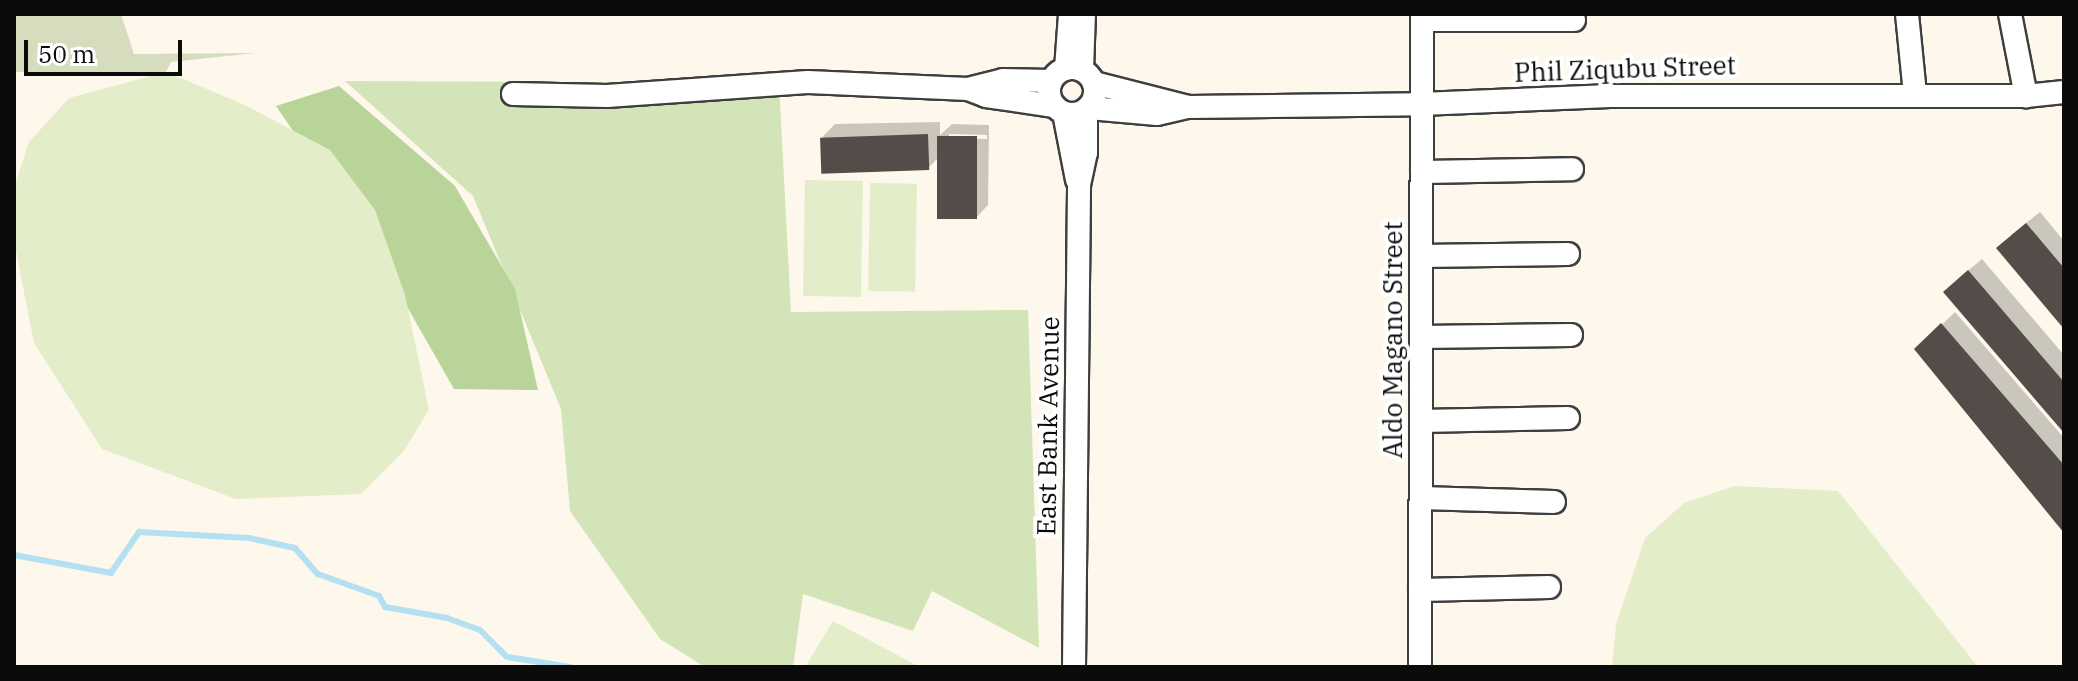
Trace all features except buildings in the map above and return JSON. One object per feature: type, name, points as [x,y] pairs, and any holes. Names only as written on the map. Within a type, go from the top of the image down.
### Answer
[{"type":"street","points":[[1070,14],[1073,76],[1094,100],[1073,109],[1049,90],[1073,76],[1084,14]]},
{"type":"street","points":[[1907,14],[1915,94]]},
{"type":"street","points":[[2010,14],[2026,96]]},
{"type":"street","points":[[1422,17],[1574,20]]},
{"type":"street","name":"Aldo Magano Street","points":[[1420,667],[1422,17]]},
{"type":"street","name":"Phil Ziqubu Street","points":[[968,89],[1003,80],[1073,76],[1188,107]]},
{"type":"street","points":[[513,94],[607,96],[808,82],[968,89]]},
{"type":"street","name":"Phil Ziqubu Street","points":[[968,89],[986,96],[1073,109],[1157,114],[1188,107],[1421,104],[1610,96],[2026,96],[2064,92]]},
{"type":"street","name":"East Bank Avenue","points":[[1073,109],[1086,153],[1079,185],[1074,667]]},
{"type":"street","points":[[1422,172],[1572,169]]},
{"type":"street","points":[[1421,256],[1568,254]]},
{"type":"street","points":[[1421,337],[1571,335]]},
{"type":"street","points":[[1421,421],[1568,418]]},
{"type":"street","points":[[1421,498],[1554,502]]},
{"type":"street","points":[[1420,590],[1549,587]]},
{"type":"green space","points":[[14,14],[121,14],[134,54],[257,53],[171,62],[166,72],[14,72]]},
{"type":"green space","points":[[166,72],[245,105],[330,150],[375,210],[405,295],[429,410],[403,452],[361,494],[236,499],[102,449],[34,343],[14,241],[14,188],[29,142],[69,98]]},
{"type":"green space","points":[[345,81],[779,83],[791,312],[1028,310],[1039,648],[932,591],[913,631],[803,594],[793,667],[705,667],[660,639],[570,511],[561,409],[473,196]]},
{"type":"green space","points":[[339,86],[455,186],[515,289],[538,390],[454,389],[374,249],[276,106]]},
{"type":"green space","points":[[805,180],[863,181],[861,297],[803,296]]},
{"type":"green space","points":[[870,183],[917,184],[915,292],[868,291]]},
{"type":"green space","points":[[1734,486],[1838,491],[1978,667],[1612,667],[1616,624],[1645,538],[1684,503]]},
{"type":"green space","points":[[833,621],[920,667],[805,667]]},
{"type":"waterway","points":[[14,555],[111,573],[139,532],[249,538],[295,548],[318,574],[379,596],[385,607],[447,618],[480,630],[507,657],[570,667]]}]
